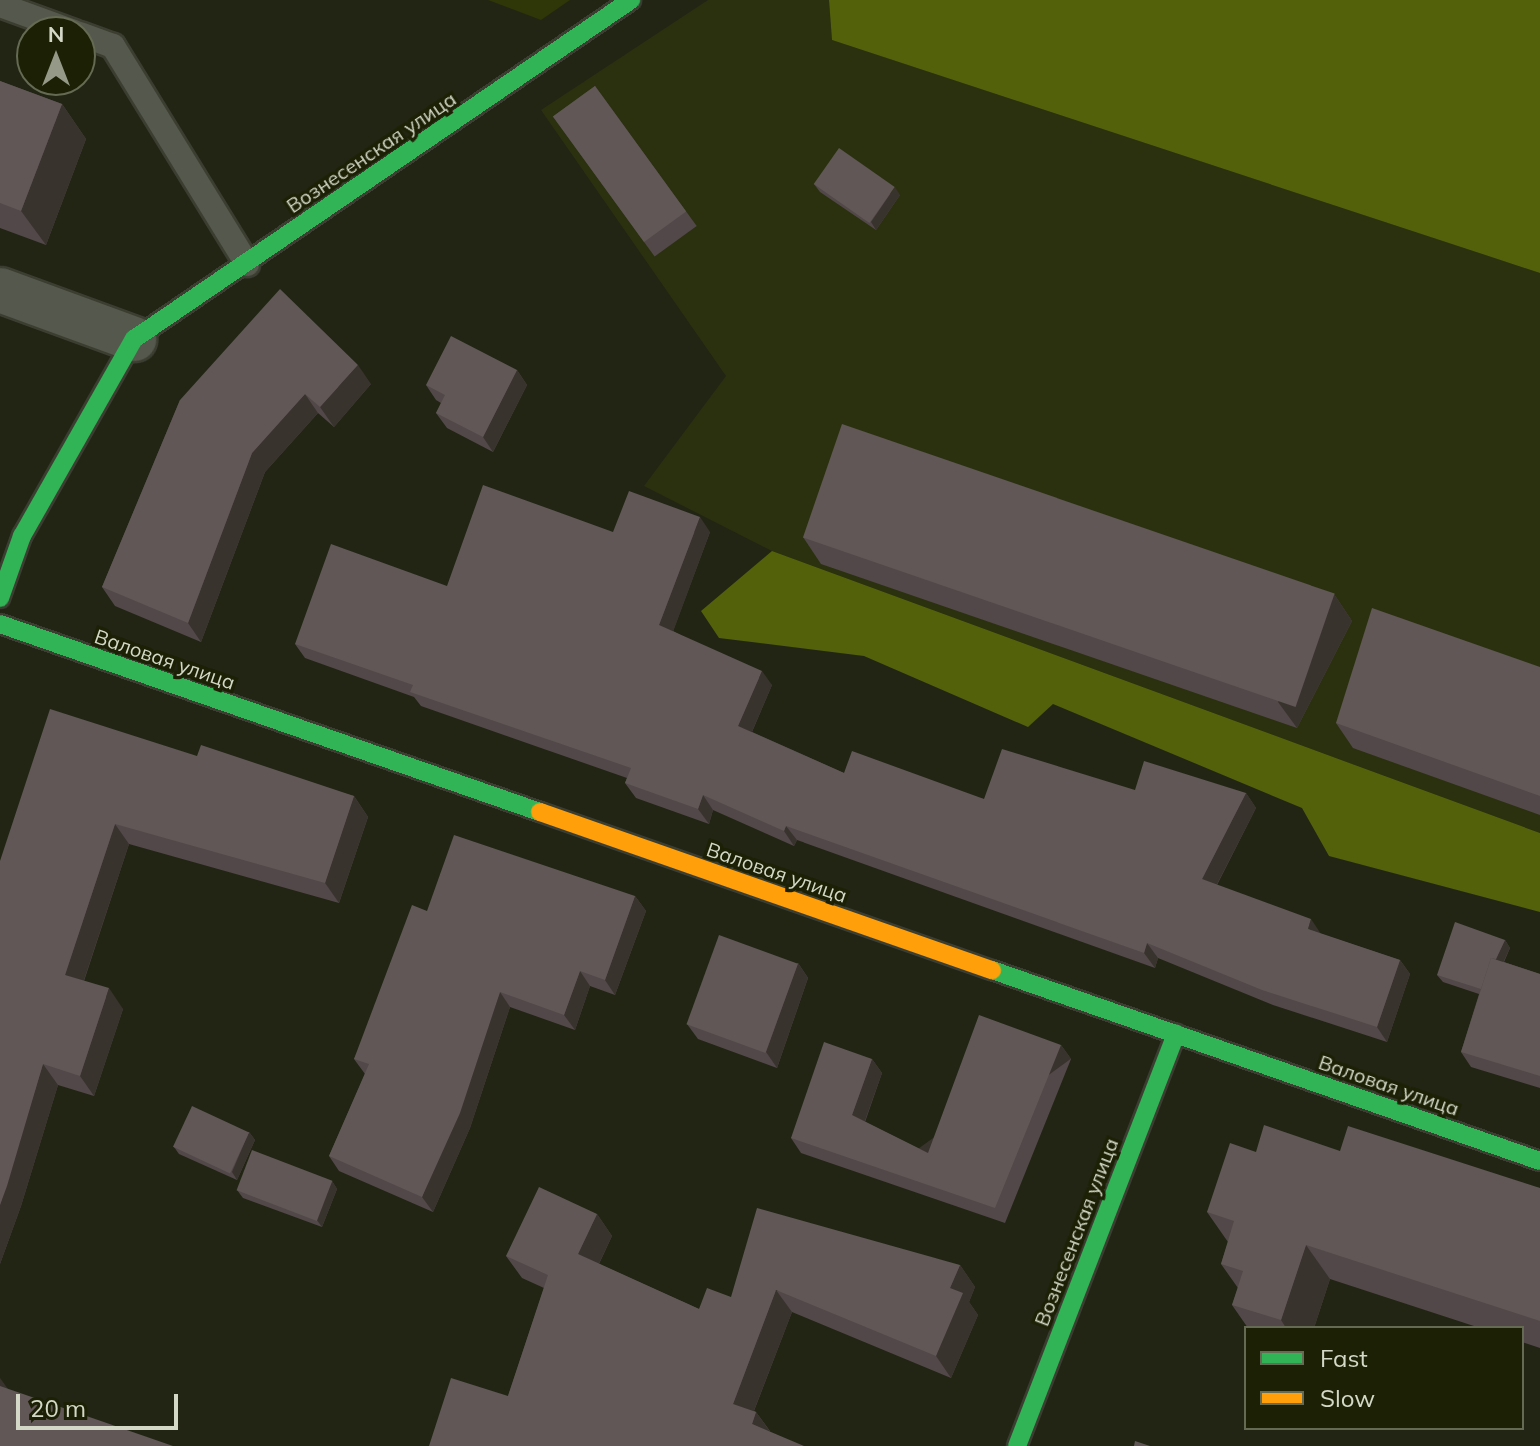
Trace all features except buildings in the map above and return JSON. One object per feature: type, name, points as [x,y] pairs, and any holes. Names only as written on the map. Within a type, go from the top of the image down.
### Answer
[{"type":"street","name":"Вознесенская улица","points":[[134,339],[631,0]]},
{"type":"street","points":[[0,290],[134,339],[22,536],[0,598]]},
{"type":"street","name":"Валовая улица","points":[[0,624],[1540,1161]]},
{"type":"street","name":"Вознесенская улица","points":[[1017,1446],[1176,1034]]},
{"type":"lane","points":[[0,5],[30,16]]},
{"type":"lane","points":[[96,40],[113,46],[247,264]]},
{"type":"shaded area","points":[[488,0],[570,0],[541,20]]},
{"type":"shaded area","points":[[708,0],[829,0],[832,40],[1540,273],[1540,833],[772,551],[644,486],[726,376],[541,110]]},
{"type":"green space","points":[[829,0],[1540,0],[1540,273],[832,40]]},
{"type":"green space","points":[[772,551],[1540,833],[1540,912],[1329,856],[1302,808],[1053,704],[1028,727],[864,656],[719,638],[701,611]]},
{"type":"traffic: fast","points":[[0,598],[22,536],[134,339],[631,0]]},
{"type":"traffic: fast","points":[[0,624],[540,812]]},
{"type":"traffic: fast","points":[[992,970],[1540,1161]]},
{"type":"traffic: fast","points":[[1017,1446],[1176,1034]]},
{"type":"traffic: slow","points":[[540,812],[992,970]]}]
